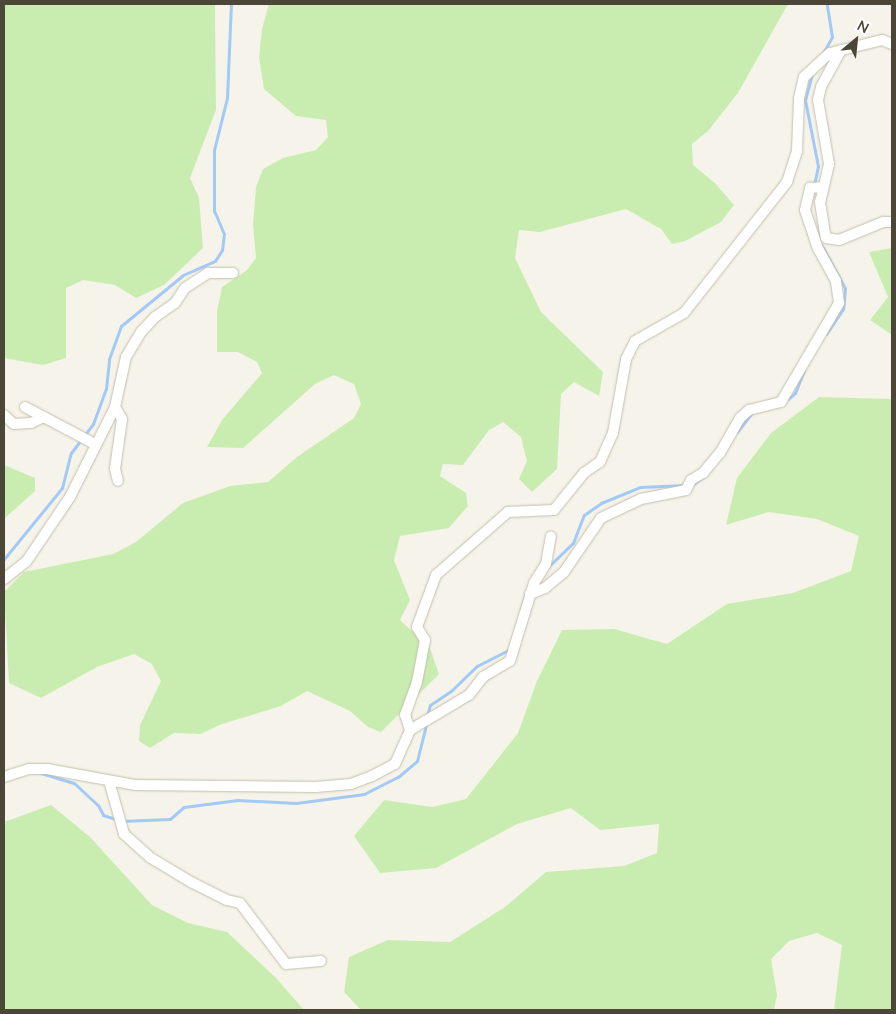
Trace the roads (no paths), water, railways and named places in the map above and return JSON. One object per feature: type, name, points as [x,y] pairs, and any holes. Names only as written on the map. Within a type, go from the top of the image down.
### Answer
[{"type":"street","points":[[411,730],[405,715],[417,682],[425,640],[417,626],[436,575],[508,512],[554,510],[584,473],[600,462],[612,433],[626,359],[635,341],[684,313],[787,182],[797,151],[799,98],[806,75],[824,58],[841,50],[882,40],[892,44]]},
{"type":"street","points":[[841,50],[820,87],[818,100],[829,164],[822,187],[820,202],[826,238],[839,240],[883,222],[892,222]]},
{"type":"street","points":[[530,594],[545,588],[564,572],[601,518],[641,499],[686,490],[691,480],[709,466],[749,410],[781,402],[839,304],[836,281],[818,249],[807,216],[810,188],[822,187]]},
{"type":"street","points":[[4,579],[26,562],[70,497],[92,442],[115,407],[126,357],[145,327],[175,302],[185,288],[208,273],[233,274]]},
{"type":"street","points":[[25,407],[92,442]]},
{"type":"street","points":[[115,407],[122,419],[115,469],[118,481]]},
{"type":"street","points":[[4,415],[14,424],[31,423],[44,417]]},
{"type":"street","points":[[4,777],[29,769],[47,769],[135,785],[236,788],[351,784],[395,764],[411,730],[469,695],[483,678],[510,661],[534,583],[546,564],[551,536]]},
{"type":"street","points":[[109,781],[124,834],[151,858],[213,893],[240,903],[286,964],[321,961]]},
{"type":"waterway","points":[[4,559],[62,488],[71,453],[93,424],[106,389],[109,359],[121,326],[183,275],[215,261],[222,250],[224,234],[214,211],[214,150],[227,98],[231,4]]},
{"type":"waterway","points":[[822,55],[832,37],[827,4]]},
{"type":"waterway","points":[[812,74],[805,100],[818,166],[814,185]]},
{"type":"waterway","points":[[822,246],[845,288],[843,309],[826,334]]},
{"type":"waterway","points":[[788,399],[795,393],[804,371]]},
{"type":"waterway","points":[[737,432],[752,413]]},
{"type":"waterway","points":[[692,485],[703,477]]},
{"type":"waterway","points":[[548,567],[573,543],[584,515],[601,503],[640,487],[686,485]]},
{"type":"waterway","points":[[521,609],[526,593]]},
{"type":"waterway","points":[[427,716],[430,705],[452,690],[477,666],[511,649]]},
{"type":"waterway","points":[[41,773],[74,783],[98,805],[103,815],[121,821],[170,819],[184,807],[238,800],[296,803],[364,794],[398,777],[417,761],[426,725]]}]
